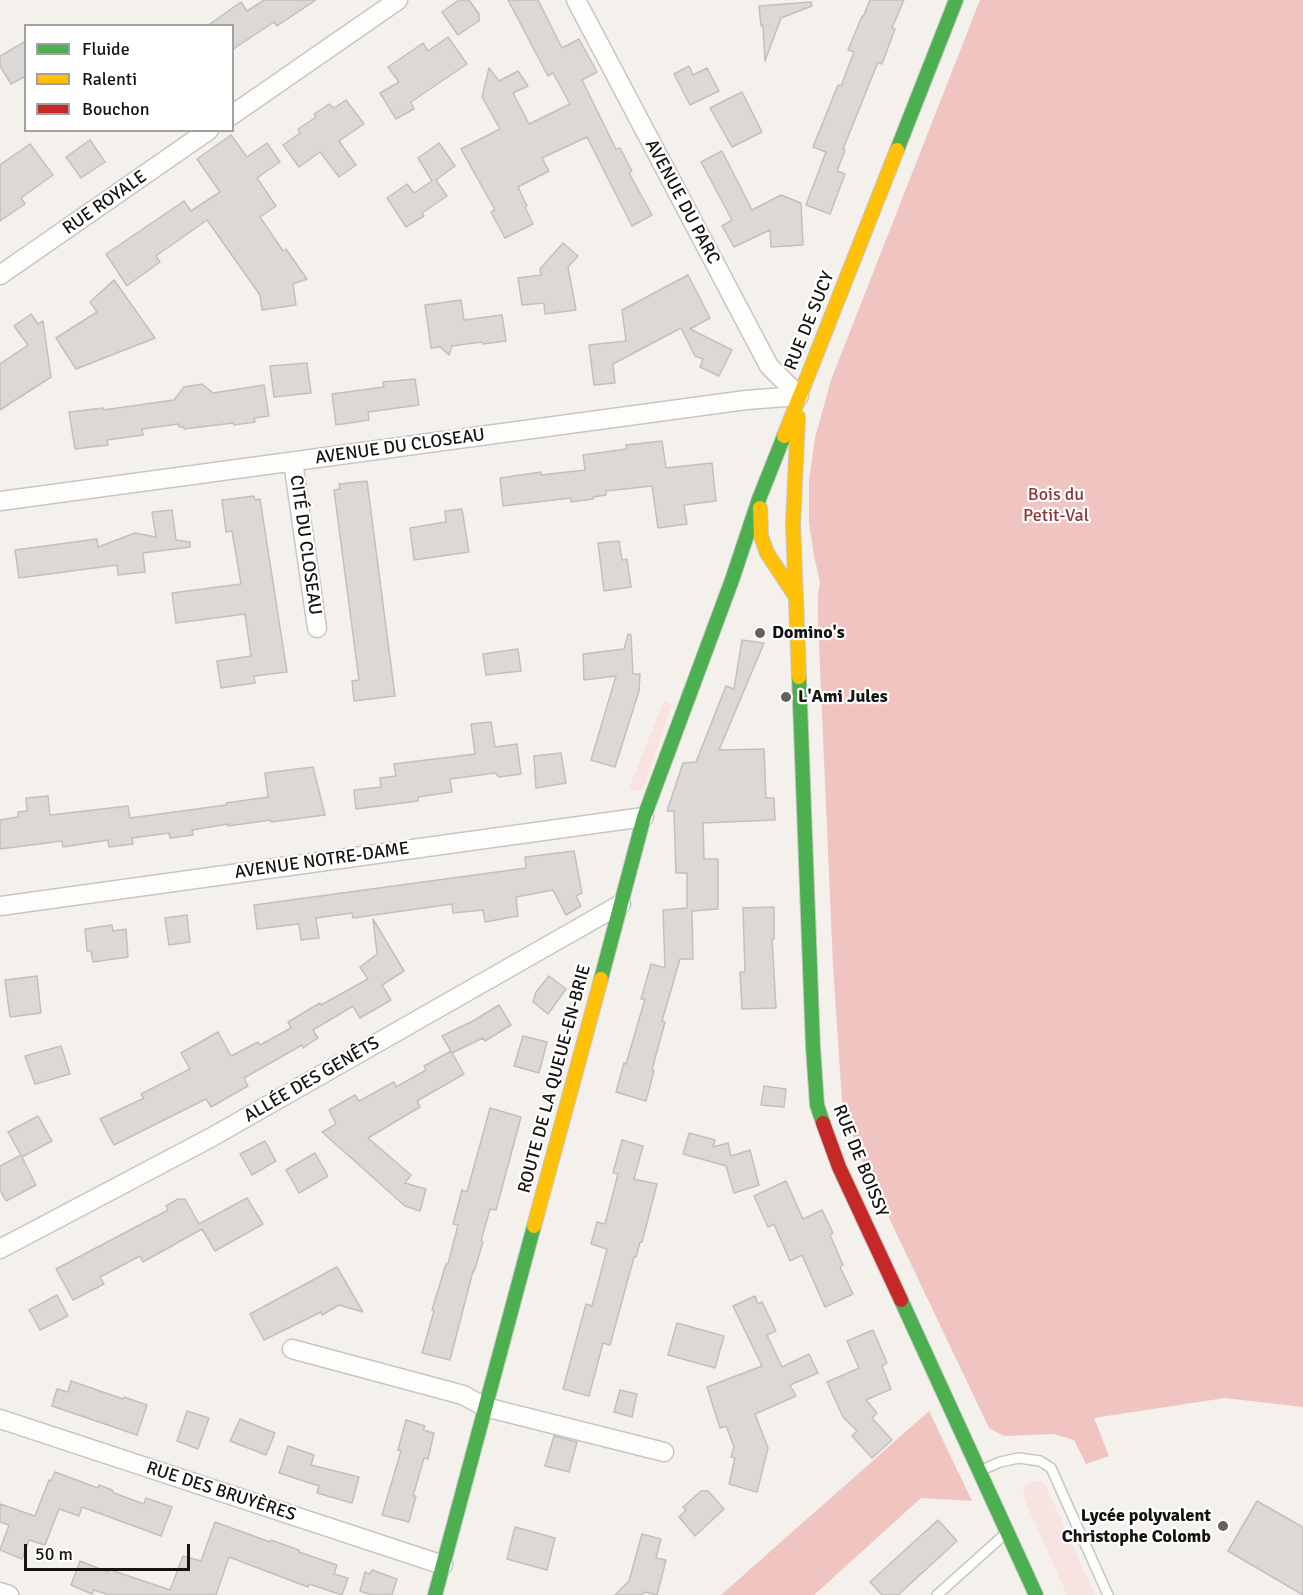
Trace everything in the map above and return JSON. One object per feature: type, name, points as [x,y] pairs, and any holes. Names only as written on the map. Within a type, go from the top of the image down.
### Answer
[{"type":"main road","name":"RUE DE SUCY","points":[[732,580],[759,499],[956,0]]},
{"type":"main road","name":"RUE DE BOISSY","points":[[799,396],[794,524],[813,1047],[818,1106],[839,1167],[1036,1595]]},
{"type":"main road","points":[[759,499],[761,536],[759,560],[796,597]]},
{"type":"main road","points":[[732,580],[759,560],[794,524]]},
{"type":"main road","name":"ROUTE DE LA QUEUE-EN-BRIE","points":[[435,1595],[644,817],[732,580]]},
{"type":"street","points":[[234,113],[398,0]]},
{"type":"street","name":"AVENUE DU PARC","points":[[576,0],[769,366],[799,396]]},
{"type":"street","name":"RUE ROYALE","points":[[0,275],[206,132]]},
{"type":"street","name":"AVENUE DU CLOSEAU","points":[[0,501],[746,400],[799,396]]},
{"type":"street","name":"CITÉ DU CLOSEAU","points":[[293,462],[317,628]]},
{"type":"street","name":"AVENUE NOTRE-DAME","points":[[0,906],[644,817]]},
{"type":"street","name":"ALLÉE DES GENÊTS","points":[[0,1249],[212,1137],[621,904]]},
{"type":"street","points":[[292,1349],[463,1395],[485,1407],[664,1452]]},
{"type":"street","name":"RUE DES BRUYÈRES","points":[[0,1419],[443,1565]]},
{"type":"street","points":[[0,1592],[9,1595]]},
{"type":"lane","points":[[980,1471],[1000,1462],[1019,1458],[1040,1461],[1051,1468],[1108,1595]]},
{"type":"lane","points":[[937,1595],[1007,1533]]},
{"type":"shaded area","points":[[664,701],[672,704],[644,786],[640,791],[633,791],[629,788]]},
{"type":"shaded area","points":[[1041,1481],[1046,1486],[1095,1595],[1067,1595],[1024,1499],[1023,1491],[1026,1484]]},
{"type":"green space","name":"Bois du Petit-Val","points":[[980,0],[1303,0],[1303,1407],[1225,1398],[1094,1418],[1109,1456],[1086,1464],[1074,1440],[1054,1434],[1004,1436],[989,1428],[860,1157],[842,1101],[833,966],[818,622],[820,582],[809,523],[809,481],[815,438],[831,380]]},
{"type":"green space","points":[[929,1411],[972,1501],[921,1498],[814,1595],[721,1595]]},
{"type":"building","points":[[264,0],[316,0],[277,26],[274,22],[234,49],[234,24],[210,24],[241,2],[247,11]]},
{"type":"building","points":[[459,0],[469,0],[479,14],[479,21],[458,35],[442,12]]},
{"type":"building","points":[[508,0],[538,0],[562,48],[579,39],[597,72],[582,80],[616,149],[620,148],[632,171],[629,173],[652,215],[632,226],[587,137],[542,158],[549,171],[518,187],[533,224],[505,238],[491,212],[495,210],[461,149],[500,129],[482,97],[489,68],[499,81],[518,71],[528,86],[513,93],[529,124],[570,104],[553,73],[548,76]]},
{"type":"building","points":[[870,0],[904,0],[892,28],[895,29],[882,64],[878,62],[843,149],[845,150],[837,171],[845,174],[830,214],[806,205],[826,152],[813,147],[838,85],[841,86],[854,52],[848,50]]},
{"type":"building","points":[[811,2],[812,6],[781,18],[765,61],[763,25],[761,26],[759,6]]},
{"type":"building","points":[[448,37],[467,64],[411,102],[414,109],[396,119],[380,93],[399,82],[388,67],[423,43],[428,51]]},
{"type":"building","points":[[24,42],[24,77],[11,84],[0,66],[0,56]]},
{"type":"building","points":[[689,66],[693,75],[707,68],[719,91],[690,105],[674,74]]},
{"type":"building","points":[[742,92],[762,132],[732,147],[710,108]]},
{"type":"building","points":[[346,100],[364,124],[339,141],[356,165],[339,177],[320,152],[299,167],[283,145],[300,133],[298,129],[316,117],[314,114],[329,104],[334,108]]},
{"type":"building","points":[[231,135],[247,157],[267,143],[280,162],[257,178],[276,206],[260,217],[283,251],[286,249],[307,279],[293,284],[296,305],[262,310],[260,295],[207,220],[156,256],[160,262],[127,286],[106,254],[184,201],[191,211],[220,192],[197,159]]},
{"type":"building","points":[[90,140],[105,162],[81,178],[66,157]]},
{"type":"building","points":[[439,143],[455,166],[436,180],[447,196],[422,213],[424,216],[406,227],[387,198],[407,184],[414,193],[432,181],[418,158]]},
{"type":"building","points":[[30,144],[53,175],[21,198],[25,204],[0,221],[0,165]]},
{"type":"building","points":[[722,151],[752,210],[781,195],[801,203],[803,245],[771,247],[770,230],[734,247],[722,226],[732,220],[701,162]]},
{"type":"building","points":[[563,243],[578,256],[568,267],[576,310],[545,314],[544,303],[522,305],[518,278],[541,275],[540,269]]},
{"type":"building","points":[[688,275],[710,318],[690,329],[732,350],[719,376],[700,367],[703,359],[695,356],[681,328],[613,364],[615,383],[594,385],[589,345],[626,341],[622,310]]},
{"type":"building","points":[[114,280],[155,338],[76,369],[56,338],[97,312],[90,302]]},
{"type":"building","points":[[461,300],[464,320],[502,315],[506,341],[452,346],[449,355],[440,347],[431,348],[425,305]]},
{"type":"building","points":[[31,314],[38,324],[43,321],[51,377],[0,410],[0,364],[28,345],[14,326]]},
{"type":"building","points":[[307,363],[311,393],[274,397],[270,366]]},
{"type":"building","points":[[415,379],[419,405],[368,412],[369,420],[336,425],[332,394],[384,387],[383,382]]},
{"type":"building","points":[[202,384],[213,393],[264,385],[269,416],[254,418],[255,422],[234,425],[233,423],[184,429],[184,427],[179,427],[179,424],[142,429],[143,435],[107,440],[108,445],[75,449],[69,412],[103,408],[103,410],[174,400],[184,387]]},
{"type":"building","points":[[662,441],[666,468],[712,463],[716,501],[684,505],[687,524],[658,528],[652,486],[606,491],[606,495],[571,502],[571,498],[503,506],[500,478],[541,472],[541,475],[585,470],[583,455],[627,449],[626,445]]},
{"type":"building","points":[[367,481],[395,696],[354,701],[352,681],[359,680],[334,490],[340,489],[339,484]]},
{"type":"building","points":[[254,496],[255,500],[260,499],[287,672],[254,676],[255,683],[221,688],[217,661],[251,656],[245,614],[176,623],[172,593],[241,584],[232,531],[226,532],[222,500]]},
{"type":"building","points":[[462,509],[469,552],[414,560],[410,528],[446,522],[445,511]]},
{"type":"building","points":[[172,510],[176,540],[190,542],[190,547],[143,553],[145,572],[118,575],[117,565],[19,578],[15,550],[97,539],[98,547],[135,533],[156,537],[152,512]]},
{"type":"building","points":[[619,541],[622,560],[627,559],[631,587],[604,591],[598,543]]},
{"type":"building","points":[[628,634],[631,635],[633,674],[640,674],[639,691],[615,767],[591,760],[616,676],[584,680],[583,654],[624,649]]},
{"type":"building","points":[[742,640],[764,643],[719,750],[764,749],[766,798],[774,798],[775,820],[703,823],[704,859],[718,859],[718,909],[692,911],[693,959],[680,959],[662,1021],[665,1022],[646,1101],[616,1092],[645,999],[641,999],[651,964],[665,968],[663,910],[687,908],[687,873],[676,873],[674,811],[667,811],[683,763],[696,762],[726,686],[734,689]]},
{"type":"building","points":[[518,649],[521,671],[486,675],[483,654]]},
{"type":"building","points":[[491,722],[495,747],[517,744],[521,774],[499,777],[495,773],[450,779],[452,792],[418,797],[418,801],[356,809],[354,790],[381,787],[380,778],[396,776],[394,764],[475,754],[471,724]]},
{"type":"building","points":[[561,753],[566,783],[536,788],[534,756]]},
{"type":"building","points":[[313,767],[325,815],[228,826],[228,824],[192,830],[193,835],[170,838],[169,833],[132,838],[133,844],[109,847],[108,840],[63,847],[62,841],[0,849],[0,820],[18,817],[18,812],[27,811],[26,798],[48,796],[50,815],[128,806],[130,818],[268,797],[265,773]]},
{"type":"building","points":[[574,851],[582,893],[576,896],[581,906],[566,915],[553,890],[516,897],[518,916],[485,922],[483,910],[453,913],[452,904],[353,918],[352,913],[316,918],[319,938],[301,940],[299,924],[257,929],[254,905],[526,868],[525,857]]},
{"type":"building","points":[[774,907],[774,939],[772,939],[776,1008],[742,1009],[740,972],[745,972],[743,908]]},
{"type":"building","points":[[187,915],[190,942],[169,945],[165,918]]},
{"type":"building","points":[[373,919],[404,971],[382,985],[391,1000],[360,1018],[353,1006],[313,1030],[318,1038],[303,1048],[302,1045],[244,1078],[248,1086],[211,1107],[206,1099],[114,1145],[100,1119],[144,1098],[141,1094],[190,1069],[181,1053],[218,1032],[231,1056],[258,1042],[260,1045],[291,1028],[288,1022],[368,979],[360,967],[377,954]]},
{"type":"building","points":[[112,925],[113,931],[126,929],[128,957],[93,962],[91,951],[87,951],[85,929]]},
{"type":"building","points":[[37,976],[41,1013],[10,1017],[5,980]]},
{"type":"building","points":[[549,976],[566,989],[548,1014],[533,1002],[536,992]]},
{"type":"building","points":[[499,1005],[511,1025],[485,1041],[483,1038],[452,1053],[442,1036]]},
{"type":"building","points":[[523,1036],[547,1042],[539,1073],[514,1066]]},
{"type":"building","points":[[61,1046],[70,1074],[35,1084],[25,1056]]},
{"type":"building","points":[[451,1051],[464,1074],[417,1101],[420,1107],[368,1138],[411,1175],[405,1183],[426,1189],[420,1211],[405,1206],[322,1132],[336,1124],[329,1110],[355,1095],[359,1101],[394,1082],[396,1087],[426,1070],[424,1066]]},
{"type":"building","points":[[764,1086],[786,1089],[784,1107],[761,1105]]},
{"type":"building","points":[[490,1108],[521,1117],[496,1210],[490,1209],[450,1360],[422,1353],[434,1311],[432,1310],[446,1264],[448,1264],[458,1225],[453,1224],[462,1190],[467,1192]]},
{"type":"building","points":[[38,1116],[52,1141],[22,1157],[8,1132]]},
{"type":"building","points":[[689,1133],[715,1140],[713,1147],[728,1143],[731,1156],[750,1150],[759,1185],[734,1193],[726,1166],[683,1154]]},
{"type":"building","points":[[622,1140],[643,1146],[634,1179],[657,1184],[642,1242],[634,1257],[610,1345],[603,1343],[589,1396],[563,1389],[586,1304],[592,1306],[607,1249],[591,1244],[597,1222],[605,1224],[618,1174],[613,1173]]},
{"type":"building","points":[[265,1141],[276,1161],[252,1175],[240,1154]]},
{"type":"building","points":[[315,1153],[328,1176],[299,1193],[286,1170]]},
{"type":"building","points":[[21,1155],[36,1185],[6,1201],[0,1190],[0,1166]]},
{"type":"building","points":[[786,1181],[803,1219],[822,1210],[833,1233],[830,1235],[843,1265],[840,1267],[853,1294],[825,1307],[802,1255],[790,1261],[774,1224],[768,1227],[754,1196]]},
{"type":"building","points":[[247,1198],[263,1224],[215,1251],[202,1229],[143,1262],[140,1256],[100,1277],[104,1284],[73,1300],[56,1269],[168,1210],[166,1206],[178,1199],[185,1199],[199,1224]]},
{"type":"building","points":[[337,1267],[363,1312],[339,1305],[322,1315],[321,1312],[264,1340],[250,1314]]},
{"type":"building","points":[[57,1295],[68,1316],[40,1330],[29,1310]]},
{"type":"building","points":[[755,1296],[758,1304],[762,1302],[776,1331],[767,1335],[782,1367],[809,1354],[818,1373],[790,1385],[796,1396],[755,1414],[768,1448],[757,1492],[729,1484],[735,1458],[731,1457],[734,1447],[726,1426],[720,1428],[707,1387],[762,1366],[733,1306]]},
{"type":"building","points":[[677,1323],[724,1336],[715,1368],[668,1355]]},
{"type":"building","points":[[873,1330],[887,1363],[882,1366],[891,1389],[866,1400],[877,1413],[872,1418],[892,1440],[872,1458],[852,1436],[857,1431],[843,1417],[827,1382],[859,1368],[847,1341]]},
{"type":"building","points":[[71,1381],[147,1405],[137,1435],[52,1406],[57,1389],[68,1392]]},
{"type":"building","points":[[620,1390],[637,1394],[632,1417],[614,1412]]},
{"type":"building","points":[[187,1411],[209,1418],[198,1449],[177,1441]]},
{"type":"building","points":[[240,1419],[275,1433],[266,1455],[230,1441]]},
{"type":"building","points":[[406,1420],[425,1426],[423,1430],[434,1433],[428,1459],[424,1458],[413,1496],[416,1496],[409,1522],[382,1515],[401,1451],[398,1450]]},
{"type":"building","points":[[554,1436],[577,1442],[569,1472],[545,1466]]},
{"type":"building","points":[[288,1446],[314,1455],[311,1465],[359,1477],[352,1503],[317,1493],[319,1486],[279,1473]]},
{"type":"building","points":[[55,1472],[98,1488],[99,1485],[144,1504],[146,1498],[172,1507],[161,1536],[82,1507],[79,1516],[59,1509],[45,1545],[29,1540],[22,1559],[0,1550],[9,1525],[0,1522],[0,1504],[35,1516],[49,1480],[51,1481]]},
{"type":"building","points":[[701,1491],[708,1491],[724,1509],[695,1536],[679,1517],[686,1510],[683,1507]]},
{"type":"building","points":[[1257,1501],[1303,1527],[1303,1595],[1228,1551]]},
{"type":"building","points":[[938,1520],[957,1541],[898,1595],[882,1595],[870,1582]]},
{"type":"building","points":[[215,1522],[337,1565],[334,1574],[348,1578],[342,1595],[309,1584],[308,1587],[229,1557],[216,1595],[109,1595],[94,1590],[92,1594],[71,1585],[80,1561],[108,1572],[108,1569],[170,1590],[183,1556],[201,1561]]},
{"type":"building","points":[[515,1527],[555,1538],[547,1570],[507,1559]]},
{"type":"building","points":[[642,1534],[661,1539],[656,1558],[666,1560],[657,1595],[645,1592],[641,1595],[615,1595],[629,1581]]},
{"type":"building","points":[[372,1570],[397,1579],[392,1595],[371,1595],[360,1591],[365,1572],[370,1574]]},
{"type":"traffic: fast","points":[[897,150],[956,0]]},
{"type":"traffic: fast","points":[[601,979],[644,817],[784,436]]},
{"type":"traffic: fast","points":[[799,677],[813,1047],[817,1105],[823,1123]]},
{"type":"traffic: fast","points":[[435,1595],[534,1226]]},
{"type":"traffic: fast","points":[[901,1300],[1036,1595]]},
{"type":"traffic: slow","points":[[784,436],[897,150]]},
{"type":"traffic: slow","points":[[798,417],[793,524],[799,677]]},
{"type":"traffic: slow","points":[[760,508],[761,536],[767,553],[796,597]]},
{"type":"traffic: slow","points":[[534,1226],[601,979]]},
{"type":"traffic: jam","points":[[823,1123],[839,1167],[901,1300]]},
{"type":"place","name":"Domino's","points":[[760,633]]},
{"type":"place","name":"L'Ami Jules","points":[[786,697]]},
{"type":"place","name":"Lycée polyvalent Christophe Colomb","points":[[1223,1526]]}]
